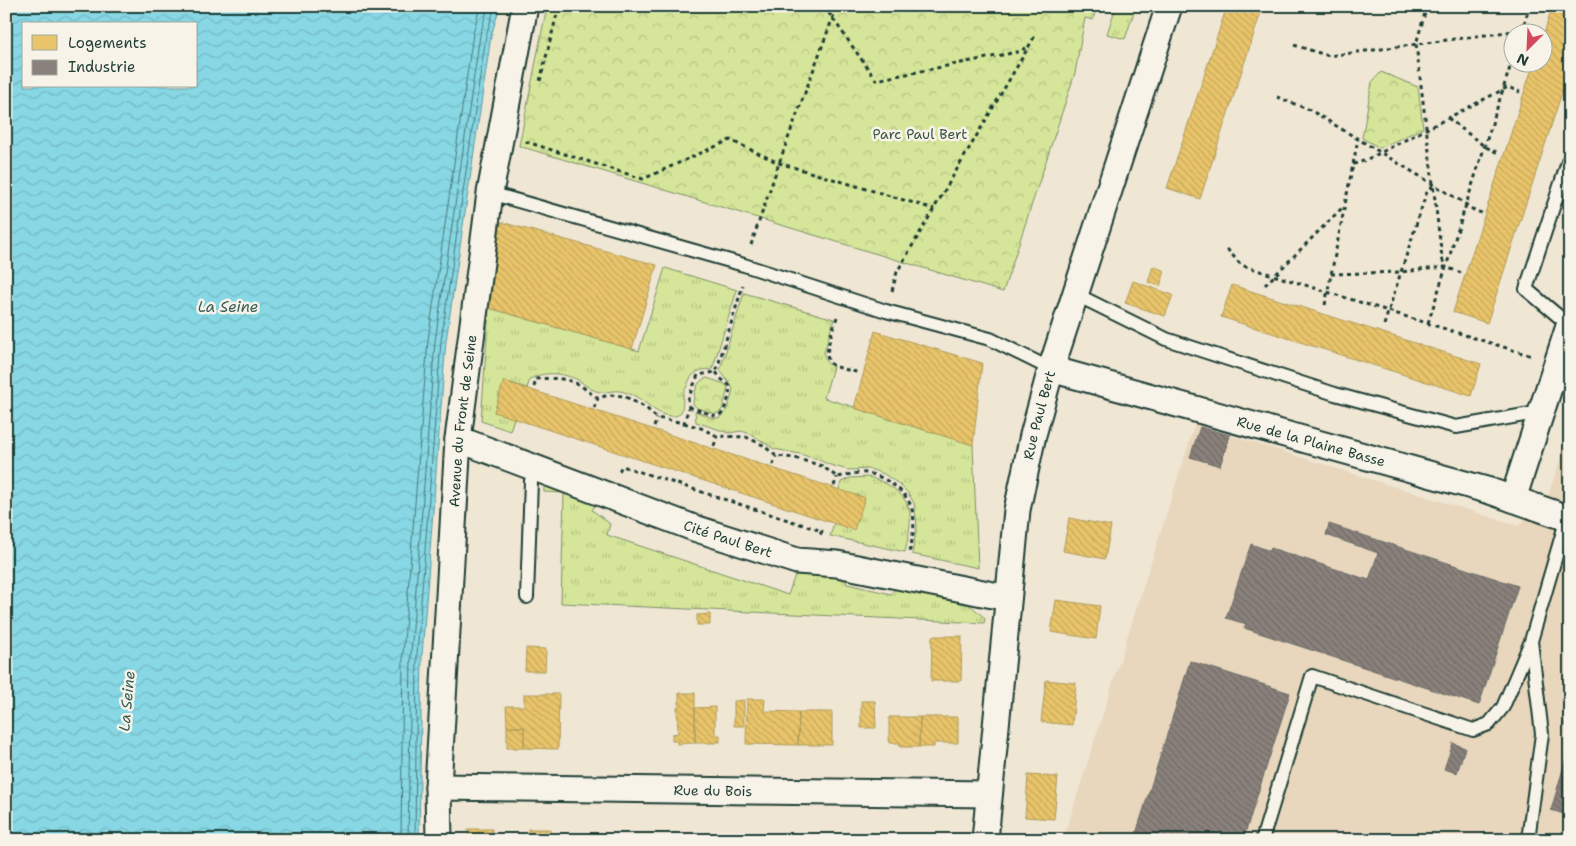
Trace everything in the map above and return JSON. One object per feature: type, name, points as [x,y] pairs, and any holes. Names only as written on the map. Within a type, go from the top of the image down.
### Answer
[{"type":"street","name":"Avenue du Front de Seine","points":[[439,840],[438,787],[458,439],[490,193],[526,6]]},
{"type":"street","name":"Rue Paul Bert","points":[[985,840],[1017,510],[1033,435],[1051,369],[1169,6]]},
{"type":"street","points":[[1513,499],[1570,324]]},
{"type":"street","name":"Rue de la Plaine Basse","points":[[1051,369],[1481,488],[1568,519]]},
{"type":"street","name":"Cité Paul Bert","points":[[458,439],[694,528],[797,561],[837,564],[1008,598]]},
{"type":"street","name":"Rue du Bois","points":[[438,787],[989,794]]},
{"type":"lane","points":[[1570,156],[1526,289],[1570,324]]},
{"type":"lane","points":[[490,193],[744,264],[886,311],[990,339],[1051,369]]},
{"type":"lane","points":[[1075,294],[1166,339],[1335,394],[1456,427],[1541,412]]},
{"type":"lane","points":[[527,597],[531,481],[536,468]]},
{"type":"lane","points":[[1262,840],[1312,676],[1472,730],[1489,724],[1503,707],[1531,641],[1568,519]]},
{"type":"lane","points":[[1528,840],[1542,734],[1531,641]]},
{"type":"path","points":[[538,90],[559,6]]},
{"type":"path","points":[[824,6],[876,80],[1017,52],[1028,47]]},
{"type":"path","points":[[716,372],[745,278],[744,264],[837,6]]},
{"type":"path","points":[[1427,6],[1416,44],[1442,258],[1446,268]]},
{"type":"path","points":[[1525,22],[1530,6]]},
{"type":"path","points":[[1294,45],[1329,56],[1504,33]]},
{"type":"path","points":[[886,311],[897,272],[1036,34]]},
{"type":"path","points":[[1428,324],[1508,72]]},
{"type":"path","points":[[1353,164],[1359,163],[1427,129],[1501,90],[1508,87],[1520,92]]},
{"type":"path","points":[[1277,98],[1310,110],[1482,214]]},
{"type":"path","points":[[1448,118],[1484,146],[1500,154]]},
{"type":"path","points":[[529,134],[527,142],[643,179],[730,140],[779,163],[934,209]]},
{"type":"path","points":[[1325,305],[1358,139]]},
{"type":"path","points":[[1384,325],[1426,194],[1434,184]]},
{"type":"path","points":[[1265,285],[1344,206]]},
{"type":"path","points":[[1227,249],[1241,265],[1556,364]]},
{"type":"path","points":[[1331,274],[1401,272],[1446,268],[1461,273]]},
{"type":"path","points":[[836,320],[827,358],[834,365],[860,373]]},
{"type":"path","points":[[689,407],[716,416],[723,413],[729,398],[730,386],[716,372]]},
{"type":"path","points":[[684,423],[689,407],[688,399],[698,375],[716,372]]},
{"type":"path","points":[[534,387],[536,379],[550,378],[574,382],[598,398],[609,395],[624,396],[646,408],[657,418],[701,428],[717,436],[746,437],[763,445],[776,456],[795,458],[822,466],[837,477],[860,473],[871,474],[886,480],[899,488],[910,501],[914,515],[914,529],[908,556]]},
{"type":"path","points":[[594,408],[598,398]]},
{"type":"path","points":[[654,427],[657,418]]},
{"type":"path","points":[[714,446],[717,436]]},
{"type":"path","points":[[773,465],[776,456]]},
{"type":"path","points":[[610,468],[620,472],[622,466],[822,531],[819,538]]},
{"type":"path","points":[[834,486],[837,477]]},
{"type":"shaded area","points":[[1195,424],[1519,526],[1548,496],[1570,428],[1570,840],[1063,840]]},
{"type":"green space","name":"Parc Paul Bert","points":[[547,6],[1097,6],[1093,20],[1085,18],[1075,73],[1003,292],[519,146]]},
{"type":"green space","points":[[1116,6],[1136,6],[1125,39],[1107,34]]},
{"type":"green space","points":[[1381,72],[1418,87],[1423,128],[1380,148],[1362,138],[1372,82]]},
{"type":"green space","points":[[665,268],[737,290],[712,370],[699,371],[693,375],[684,393],[682,410],[679,415],[661,414],[635,396],[627,393],[597,391],[578,380],[560,374],[548,374],[530,379],[527,388],[504,381],[494,412],[514,418],[510,431],[481,421],[489,308],[639,351]]},
{"type":"green space","points":[[744,293],[834,319],[824,353],[826,362],[833,367],[824,398],[973,445],[978,568],[912,554],[917,526],[914,503],[899,484],[884,474],[870,469],[848,470],[800,454],[774,449],[751,434],[741,431],[729,433],[696,422],[695,411],[715,418],[719,417],[723,415],[730,402],[733,389],[720,370]]},
{"type":"green space","points":[[707,378],[725,384],[728,388],[722,410],[715,414],[697,408],[693,404],[698,384]]},
{"type":"green space","points":[[868,477],[888,485],[905,499],[910,513],[910,523],[905,552],[830,536],[834,523],[865,498],[839,490],[841,482],[850,478]]},
{"type":"green space","points":[[544,483],[600,498],[592,510],[610,524],[607,535],[788,595],[795,575],[831,571],[844,574],[847,584],[891,594],[899,585],[963,599],[985,618],[984,623],[561,603],[564,493],[544,492]]},
{"type":"water","name":"La Seine","points":[[6,6],[500,6],[491,36],[446,341],[422,655],[419,840],[6,840]]},
{"type":"building: Logements","points":[[1227,6],[1263,6],[1200,199],[1167,188]]},
{"type":"building: Logements","points":[[1552,6],[1570,6],[1570,68],[1487,323],[1453,312],[1531,72],[1554,72],[1554,22],[1547,22]]},
{"type":"building: Logements","points":[[501,222],[657,265],[632,349],[489,308]]},
{"type":"building: Logements","points":[[1153,266],[1165,271],[1160,286],[1148,282]]},
{"type":"building: Logements","points":[[1133,281],[1173,295],[1165,316],[1125,303]]},
{"type":"building: Logements","points":[[1232,285],[1481,364],[1471,396],[1221,317]]},
{"type":"building: Logements","points":[[875,331],[982,363],[973,445],[854,408]]},
{"type":"building: Logements","points":[[504,381],[865,498],[854,530],[494,412]]},
{"type":"building: Logements","points":[[1069,518],[1111,526],[1105,559],[1063,551]]},
{"type":"building: Logements","points":[[1056,600],[1100,606],[1096,639],[1051,632]]},
{"type":"building: Logements","points":[[710,614],[710,625],[697,625],[697,615]]},
{"type":"building: Logements","points":[[932,636],[962,636],[961,681],[931,681]]},
{"type":"building: Logements","points":[[526,648],[546,649],[545,671],[525,671]]},
{"type":"building: Logements","points":[[1046,680],[1076,683],[1072,725],[1041,722]]},
{"type":"building: Logements","points":[[679,693],[695,693],[695,743],[677,744],[677,741],[672,741],[672,734],[678,733],[677,707],[679,707]]},
{"type":"building: Logements","points":[[524,694],[559,694],[558,749],[524,748],[524,727],[507,727],[506,706],[524,706]]},
{"type":"building: Logements","points":[[747,699],[765,699],[764,711],[799,712],[798,745],[746,744]]},
{"type":"building: Logements","points":[[744,700],[744,726],[734,726],[734,701]]},
{"type":"building: Logements","points":[[861,701],[875,701],[876,728],[861,728]]},
{"type":"building: Logements","points":[[715,707],[715,735],[720,735],[720,742],[695,743],[695,708]]},
{"type":"building: Logements","points":[[799,712],[832,712],[832,745],[798,745]]},
{"type":"building: Logements","points":[[889,717],[920,717],[919,747],[900,747],[900,743],[889,743]]},
{"type":"building: Logements","points":[[920,717],[958,717],[958,743],[934,743],[934,747],[919,747]]},
{"type":"building: Logements","points":[[507,727],[524,727],[524,748],[507,748]]},
{"type":"building: Logements","points":[[1028,775],[1058,777],[1054,819],[1025,817]]},
{"type":"building: Logements","points":[[468,829],[492,829],[492,840],[468,840]]},
{"type":"building: Logements","points":[[528,829],[550,829],[550,840],[528,840]]},
{"type":"building: Logements","points":[[862,833],[874,833],[874,840],[862,840]]},
{"type":"building: Logements","points":[[550,838],[592,838],[592,840],[550,840]]},
{"type":"building: Industrie","points":[[1200,427],[1230,435],[1220,466],[1190,457]]},
{"type":"building: Industrie","points":[[1329,524],[1518,586],[1479,705],[1244,628],[1246,624],[1226,618],[1251,544],[1270,551],[1271,548],[1369,580],[1378,553],[1326,535]]},
{"type":"building: Industrie","points":[[1190,661],[1290,693],[1243,840],[1134,840]]},
{"type":"building: Industrie","points":[[1570,704],[1570,728],[1563,726]]},
{"type":"building: Industrie","points":[[1453,743],[1465,748],[1457,773],[1444,769]]},
{"type":"building: Industrie","points":[[1570,745],[1570,816],[1551,810]]}]
